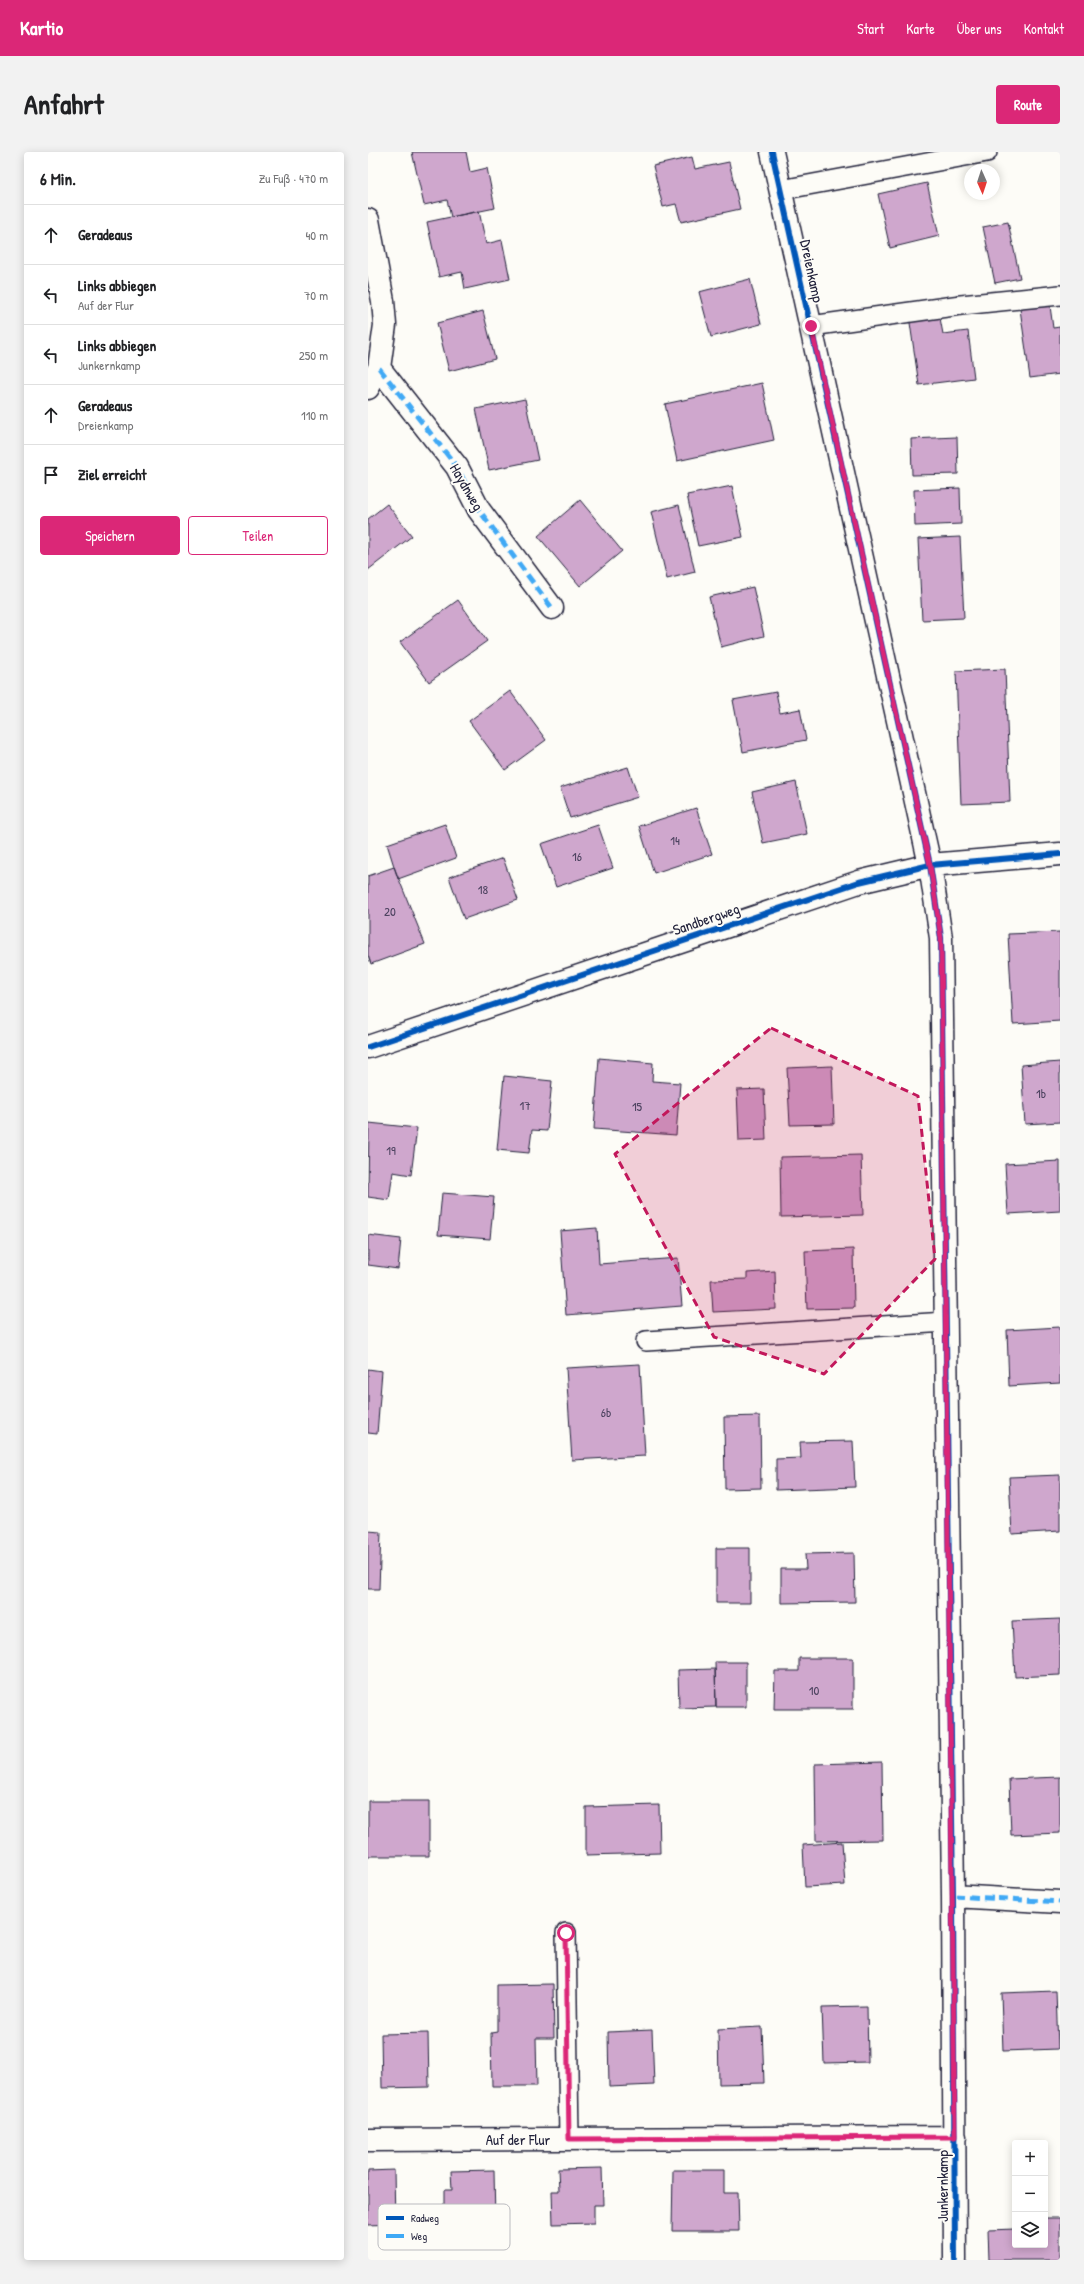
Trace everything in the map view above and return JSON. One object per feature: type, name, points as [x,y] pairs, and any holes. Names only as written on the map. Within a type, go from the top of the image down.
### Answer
[{"type":"street","name":"Dreienkamp","points":[[772,152],[930,865]]},
{"type":"street","points":[[368,220],[383,301],[385,325],[379,368],[368,388]]},
{"type":"street","name":"Haydnweg","points":[[379,368],[457,467],[479,510],[552,608]]},
{"type":"street","name":"Sandbergweg","points":[[368,1047],[859,882],[930,865],[1060,854]]},
{"type":"street","name":"Junkernkamp","points":[[930,865],[941,938],[953,1896],[955,2260]]},
{"type":"street","points":[[953,1896],[1060,1902]]},
{"type":"street","name":"Auf der Flur","points":[[368,2140],[955,2137]]},
{"type":"lane","points":[[781,190],[987,152]]},
{"type":"lane","points":[[811,326],[962,305],[1060,295]]},
{"type":"lane","points":[[646,1340],[946,1322]]},
{"type":"lane","points":[[566,1933],[569,2139]]},
{"type":"highlighted area","points":[[771,1028],[918,1096],[935,1259],[824,1374],[714,1337],[615,1154]]},
{"type":"building","points":[[412,152],[466,152],[470,172],[487,168],[495,208],[451,217],[447,200],[424,205]]},
{"type":"building","points":[[692,157],[695,169],[729,162],[740,209],[681,222],[676,204],[663,207],[653,166]]},
{"type":"building","points":[[927,183],[939,236],[890,248],[878,194]]},
{"type":"building","points":[[479,211],[486,244],[502,240],[510,279],[465,289],[462,272],[439,277],[427,222]]},
{"type":"building","points":[[1008,222],[1020,278],[995,283],[983,227]]},
{"type":"building","points":[[750,279],[761,324],[711,337],[699,292]]},
{"type":"building","points":[[1050,306],[1053,328],[1060,327],[1060,374],[1030,378],[1020,309]]},
{"type":"building","points":[[483,311],[495,359],[449,371],[437,323]]},
{"type":"building","points":[[939,313],[943,334],[968,331],[974,378],[919,385],[909,316]]},
{"type":"building","points":[[762,383],[774,440],[677,461],[665,404]]},
{"type":"building","points":[[525,399],[538,460],[489,470],[476,409]]},
{"type":"building","points":[[957,437],[958,474],[912,475],[911,439]]},
{"type":"building","points":[[732,486],[743,537],[698,546],[687,495]]},
{"type":"building","points":[[960,488],[961,524],[915,526],[914,490]]},
{"type":"building","points":[[580,500],[622,551],[580,586],[538,536]]},
{"type":"building","points":[[387,504],[412,536],[368,570],[368,519]]},
{"type":"building","points":[[679,505],[695,572],[667,579],[651,512]]},
{"type":"building","points":[[960,537],[964,618],[922,620],[918,539]]},
{"type":"building","points":[[753,587],[764,636],[721,647],[709,597]]},
{"type":"building","points":[[458,600],[487,641],[429,682],[400,642]]},
{"type":"building","points":[[1005,669],[1010,802],[961,804],[956,671]]},
{"type":"building","points":[[510,691],[546,740],[505,770],[469,721]]},
{"type":"building","points":[[776,692],[780,713],[800,709],[806,740],[743,752],[733,700]]},
{"type":"building","points":[[628,767],[638,797],[570,818],[560,788]]},
{"type":"building","points":[[796,782],[807,834],[763,843],[752,792]]},
{"type":"building","points":[[696,808],[712,854],[654,873],[639,826]]},
{"type":"building","points":[[445,824],[456,858],[398,879],[387,844]]},
{"type":"building","points":[[598,825],[613,868],[556,887],[541,844]]},
{"type":"building","points":[[503,858],[518,900],[464,919],[449,877]]},
{"type":"building","points":[[394,867],[425,944],[371,964],[368,955],[368,876]]},
{"type":"building","points":[[1060,932],[1060,1021],[1013,1024],[1008,934]]},
{"type":"building","points":[[599,1058],[653,1063],[652,1081],[680,1083],[676,1135],[594,1129]]},
{"type":"building","points":[[1060,1062],[1060,1122],[1025,1124],[1021,1065]]},
{"type":"building","points":[[832,1066],[834,1124],[790,1125],[787,1068]]},
{"type":"building","points":[[504,1076],[552,1081],[547,1131],[532,1130],[529,1153],[497,1150]]},
{"type":"building","points":[[764,1089],[766,1140],[739,1141],[737,1090]]},
{"type":"building","points":[[369,1123],[417,1128],[411,1175],[393,1172],[389,1200],[368,1197]]},
{"type":"building","points":[[861,1155],[863,1215],[781,1217],[780,1157]]},
{"type":"building","points":[[1060,1161],[1060,1211],[1008,1214],[1005,1164]]},
{"type":"building","points":[[442,1193],[494,1197],[490,1239],[438,1235]]},
{"type":"building","points":[[597,1228],[599,1264],[678,1258],[682,1306],[566,1315],[560,1231]]},
{"type":"building","points":[[368,1235],[401,1239],[398,1269],[368,1265]]},
{"type":"building","points":[[853,1249],[854,1308],[807,1309],[805,1251]]},
{"type":"building","points":[[775,1271],[776,1309],[713,1312],[711,1280],[747,1279],[747,1273]]},
{"type":"building","points":[[1060,1327],[1060,1383],[1009,1386],[1007,1330]]},
{"type":"building","points":[[640,1364],[645,1456],[572,1460],[566,1368]]},
{"type":"building","points":[[368,1369],[382,1371],[377,1434],[368,1433]]},
{"type":"building","points":[[760,1416],[761,1488],[725,1489],[724,1417]]},
{"type":"building","points":[[853,1441],[855,1487],[776,1490],[776,1459],[801,1458],[800,1442]]},
{"type":"building","points":[[1060,1475],[1060,1531],[1012,1534],[1009,1477]]},
{"type":"building","points":[[368,1531],[381,1532],[379,1589],[368,1589]]},
{"type":"building","points":[[716,1548],[750,1548],[750,1603],[716,1603]]},
{"type":"building","points":[[854,1553],[855,1602],[781,1603],[781,1569],[806,1569],[805,1554]]},
{"type":"building","points":[[1060,1619],[1060,1675],[1015,1677],[1012,1621]]},
{"type":"building","points":[[799,1658],[853,1658],[853,1709],[774,1709],[775,1671],[799,1671]]},
{"type":"building","points":[[715,1662],[746,1662],[746,1707],[716,1707]]},
{"type":"building","points":[[715,1669],[716,1707],[679,1708],[678,1670]]},
{"type":"building","points":[[882,1762],[883,1840],[816,1841],[815,1764]]},
{"type":"building","points":[[1060,1777],[1060,1833],[1011,1835],[1009,1779]]},
{"type":"building","points":[[368,1801],[429,1801],[429,1856],[368,1856]]},
{"type":"building","points":[[659,1805],[660,1853],[586,1855],[586,1807]]},
{"type":"building","points":[[842,1842],[845,1885],[805,1887],[803,1845]]},
{"type":"building","points":[[553,1984],[554,2038],[536,2038],[537,2086],[492,2086],[491,2033],[497,2032],[497,1985]]},
{"type":"building","points":[[1056,1991],[1058,2049],[1003,2051],[1001,1993]]},
{"type":"building","points":[[867,2006],[868,2062],[824,2063],[822,2007]]},
{"type":"building","points":[[762,2027],[764,2083],[719,2084],[718,2029]]},
{"type":"building","points":[[652,2030],[654,2085],[609,2087],[608,2032]]},
{"type":"building","points":[[428,2033],[429,2087],[382,2088],[381,2034]]},
{"type":"building","points":[[602,2168],[603,2205],[594,2205],[594,2223],[553,2224],[552,2191],[559,2191],[558,2169]]},
{"type":"building","points":[[394,2170],[395,2204],[378,2204],[378,2225],[368,2225],[368,2171]]},
{"type":"building","points":[[494,2170],[495,2204],[444,2204],[444,2190],[452,2190],[451,2171]]},
{"type":"building","points":[[673,2170],[724,2170],[724,2193],[738,2193],[739,2231],[672,2231]]},
{"type":"building","points":[[1048,2218],[1060,2218],[1060,2260],[989,2260],[988,2230],[1012,2229],[1012,2248],[1048,2248]]},
{"type":"marked path","points":[[379,368],[457,467],[479,510],[552,608]]},
{"type":"marked path","points":[[953,1896],[1060,1902]]},
{"type":"cycle path","points":[[772,152],[930,865],[941,938],[953,1896],[955,2260]]},
{"type":"cycle path","points":[[368,1047],[859,882],[930,865],[1060,854]]},
{"type":"route","points":[[566,1933],[569,2139],[955,2137],[941,938],[930,865],[811,326]]}]
